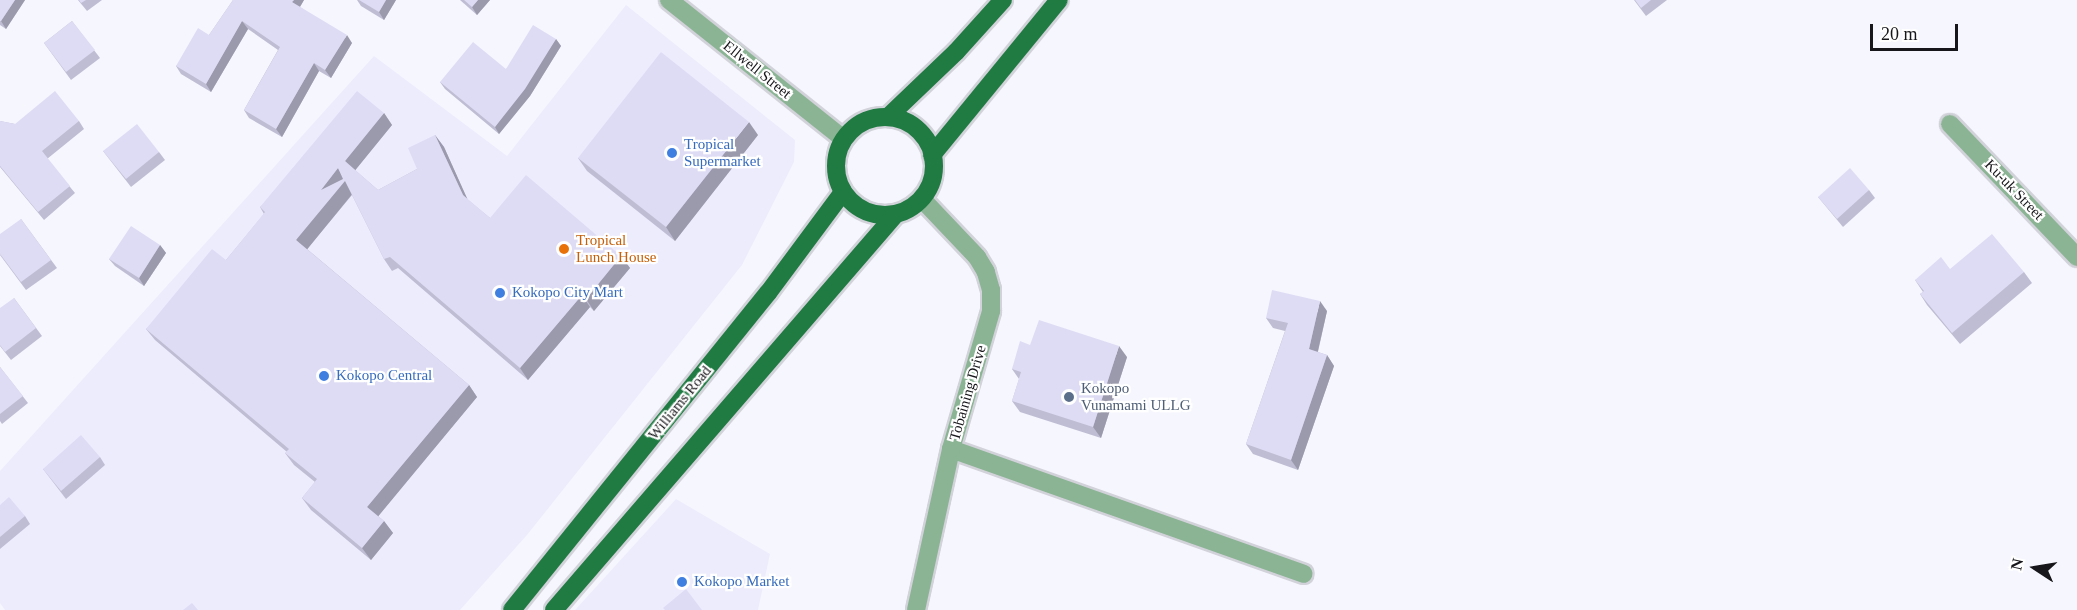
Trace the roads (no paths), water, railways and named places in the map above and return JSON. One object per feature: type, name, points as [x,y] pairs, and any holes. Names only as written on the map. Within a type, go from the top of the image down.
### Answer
[{"type":"main road","points":[[888,117],[956,52],[1003,0]]},
{"type":"main road","points":[[932,155],[1059,0]]},
{"type":"main road","points":[[888,117],[908,123],[924,136],[932,155],[934,171],[930,186],[922,199],[910,209],[895,215],[875,215],[856,207],[843,192],[836,165],[838,151],[844,139],[856,127],[871,119],[888,117]]},
{"type":"main road","name":"Williams Road","points":[[512,610],[768,293],[843,192]]},
{"type":"main road","points":[[554,610],[895,215]]},
{"type":"street","name":"Ellwell Street","points":[[669,0],[844,139]]},
{"type":"street","name":"Ku-uk Street","points":[[1950,124],[2077,257]]},
{"type":"street","name":"Tobaining Drive","points":[[916,610],[951,449],[991,311],[991,290],[986,272],[977,257],[922,199]]},
{"type":"street","points":[[951,449],[1304,574]]},
{"type":"place","name":"Tropical Supermarket","points":[[672,153]]},
{"type":"place","name":"Tropical Lunch House","points":[[564,249]]},
{"type":"place","name":"Kokopo City Mart","points":[[500,293]]},
{"type":"place","name":"Kokopo Central","points":[[324,376]]},
{"type":"place","name":"Kokopo Vunamami ULLG","points":[[1069,397]]},
{"type":"place","name":"Kokopo Market","points":[[682,582]]}]
